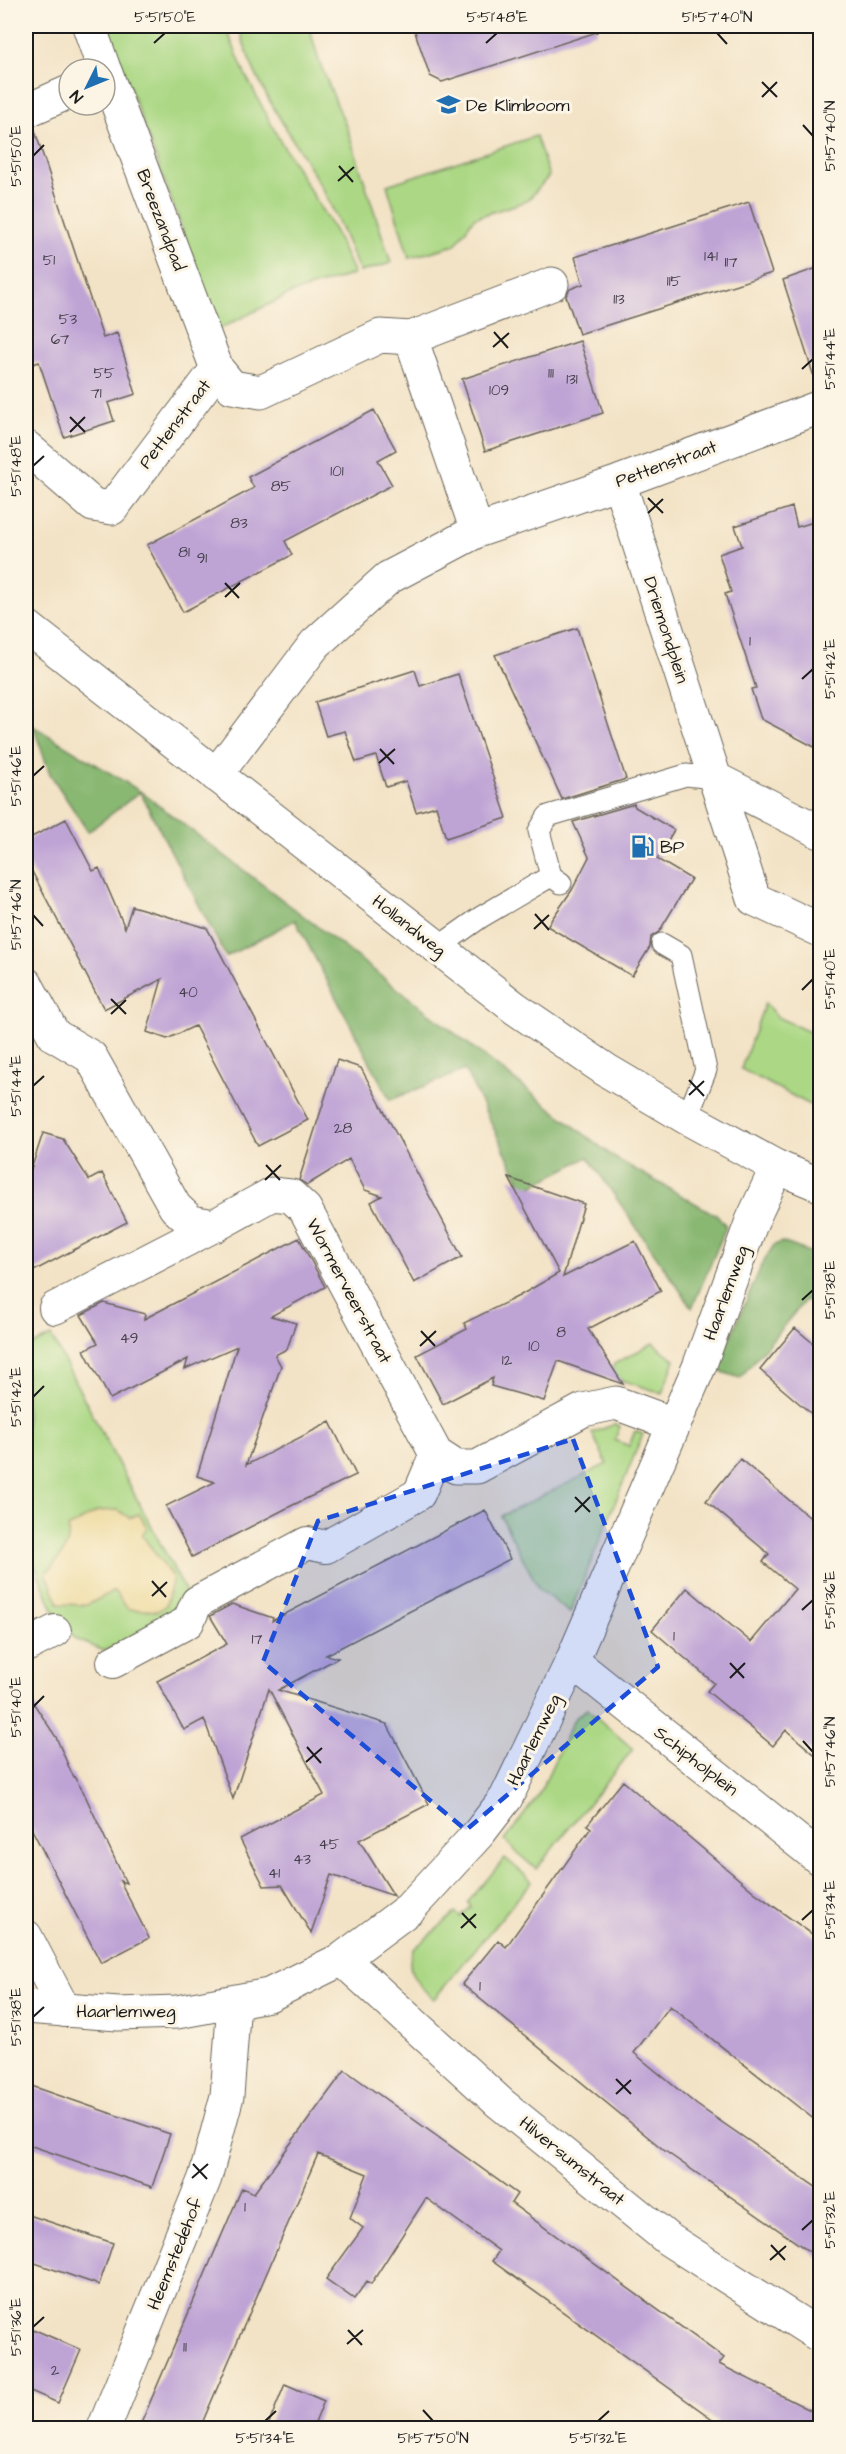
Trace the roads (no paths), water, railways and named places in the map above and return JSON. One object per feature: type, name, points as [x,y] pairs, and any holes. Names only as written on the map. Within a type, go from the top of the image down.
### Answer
[{"type":"street","name":"Breezandpad","points":[[89,26],[100,57]]},
{"type":"street","points":[[26,111],[57,97]]},
{"type":"street","name":"Breezandpad","points":[[117,105],[217,369]]},
{"type":"street","name":"Pettenstraat","points":[[26,447],[93,505],[112,508],[217,369],[232,387],[261,392],[380,336],[411,338],[552,284]]},
{"type":"street","points":[[411,338],[477,531]]},
{"type":"street","name":"Pettenstraat","points":[[216,775],[315,644],[388,578],[477,531],[619,482],[820,407]]},
{"type":"street","name":"Driemondplein","points":[[619,482],[754,899],[820,930]]},
{"type":"street","name":"Hollandweg","points":[[26,626],[515,1008],[606,1070],[687,1118],[777,1167],[820,1185]]},
{"type":"street","points":[[714,778],[820,832]]},
{"type":"street","points":[[26,984],[54,1035],[91,1057],[175,1207],[191,1222],[214,1226]]},
{"type":"street","name":"Haarlemweg","points":[[26,2007],[118,2014],[177,2012],[269,1995],[342,1959],[409,1909],[506,1798],[572,1660],[699,1367],[753,1221],[777,1167]]},
{"type":"street","name":"Wormerveerstraat","points":[[214,1226],[272,1194],[291,1196],[305,1209],[436,1454]]},
{"type":"street","points":[[55,1308],[214,1226]]},
{"type":"street","points":[[113,1662],[188,1622],[197,1602],[307,1543],[326,1547],[419,1494],[436,1454],[456,1467],[477,1467],[583,1410],[616,1403],[673,1424]]},
{"type":"street","points":[[26,1646],[55,1631]]},
{"type":"street","name":"Schipholplein","points":[[572,1660],[820,1860]]},
{"type":"street","points":[[26,1936],[65,2011]]},
{"type":"street","name":"Hilversumstraat","points":[[342,1959],[500,2103],[668,2239],[820,2336]]},
{"type":"street","name":"Heemstedehof","points":[[104,2428],[205,2178],[227,2096],[234,2002]]},
{"type":"lane","points":[[437,948],[481,918],[556,880],[539,831],[548,816],[686,775],[714,778]]},
{"type":"lane","points":[[663,944],[681,955],[706,1070],[687,1118]]},
{"type":"place","name":"De Klimboom","points":[[448,105]]},
{"type":"place","name":"BP","points":[[642,847]]}]
